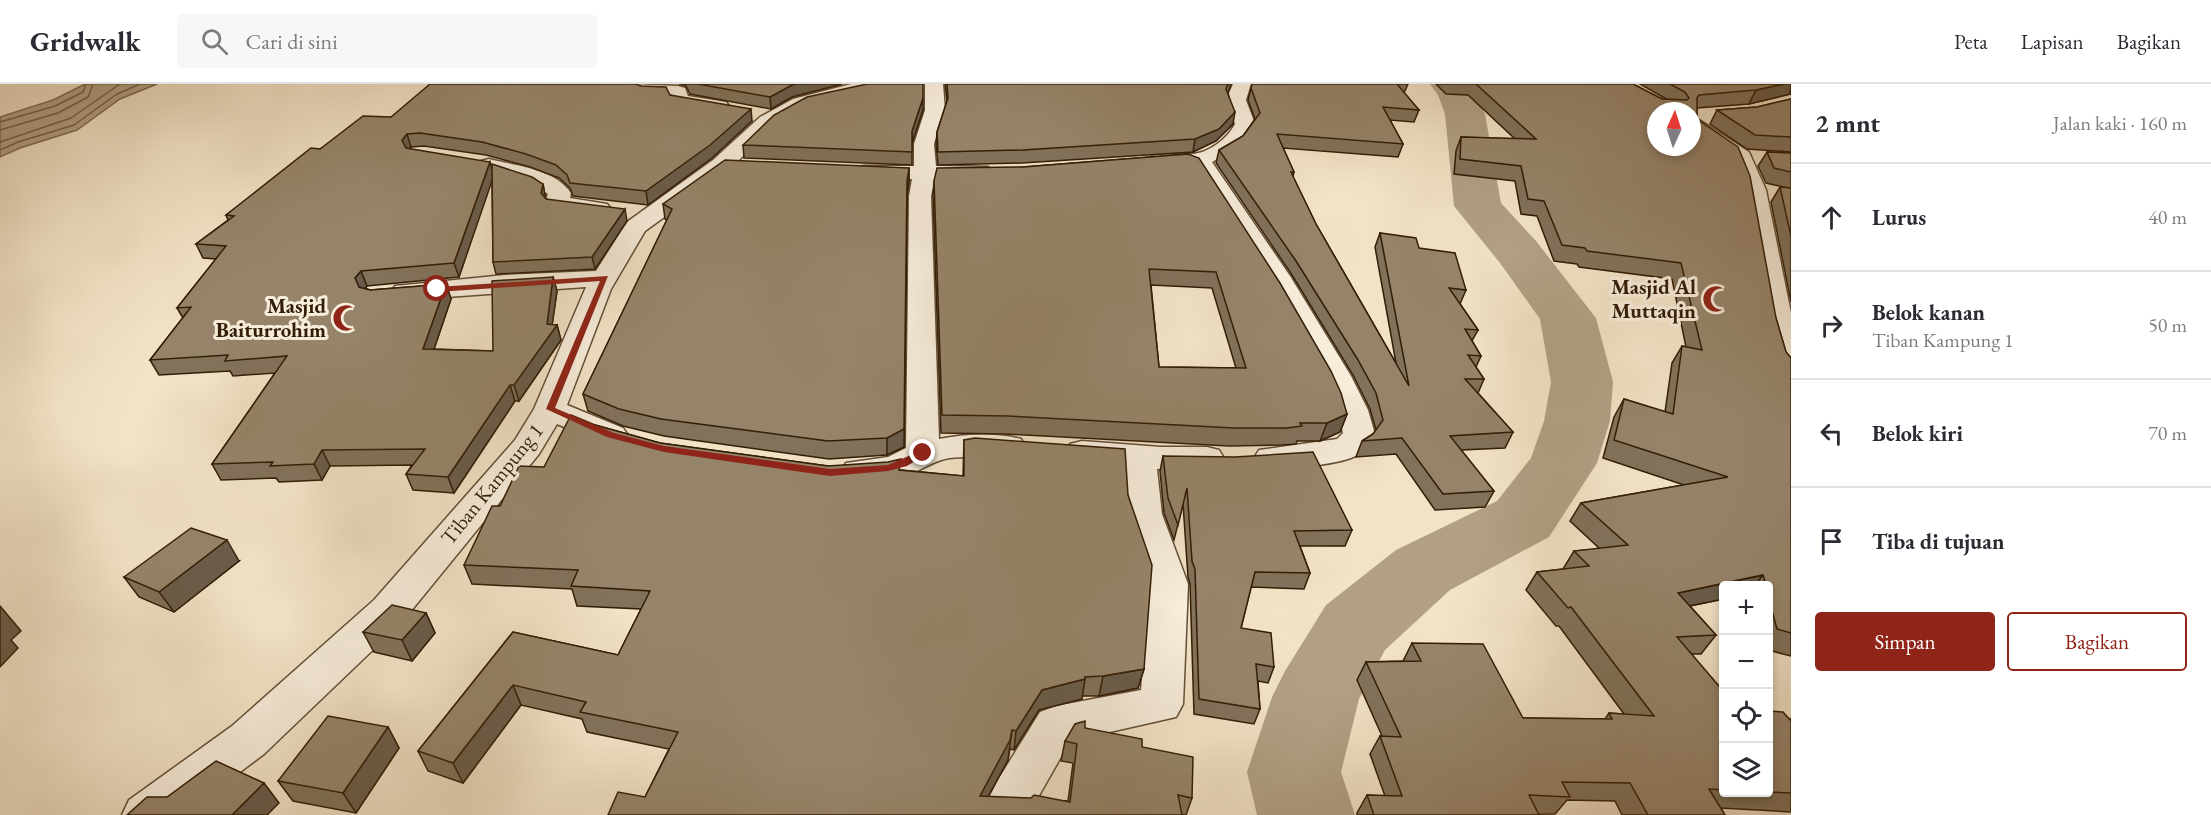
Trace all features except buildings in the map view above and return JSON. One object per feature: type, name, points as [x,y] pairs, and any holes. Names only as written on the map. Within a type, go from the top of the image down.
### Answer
[{"type":"street","points":[[639,84],[639,88],[644,90],[678,92],[679,101],[721,106],[750,113]]},
{"type":"street","name":"Tiban Kampung 1","points":[[146,815],[248,740],[387,611],[526,447],[550,409],[598,289],[636,227],[652,214],[732,166],[750,113],[800,103],[834,88],[884,84]]},
{"type":"street","points":[[923,453],[920,196],[925,173],[924,144],[935,110],[934,84]]},
{"type":"street","points":[[1140,163],[1195,161],[1227,148],[1240,137],[1245,124],[1236,100],[1242,84]]},
{"type":"street","points":[[1701,121],[1751,158],[1781,334],[1791,368]]},
{"type":"street","points":[[465,160],[541,180],[560,193],[557,204],[652,214]]},
{"type":"street","points":[[830,472],[888,468],[903,464],[923,453],[974,445],[1139,456],[1271,458],[1325,453],[1349,446],[1359,434],[1357,417],[1346,394],[1271,264],[1206,167],[1195,161]]},
{"type":"street","points":[[844,172],[1002,172]]},
{"type":"street","points":[[1755,190],[1782,195]]},
{"type":"street","points":[[376,294],[516,282],[606,278]]},
{"type":"street","points":[[550,409],[611,435],[643,443]]},
{"type":"street","points":[[1004,815],[1056,725],[1161,704],[1168,584],[1144,514],[1139,456]]},
{"type":"water","points":[[85,84],[157,84],[120,99],[77,130],[20,148],[0,157],[0,117],[53,100]]},
{"type":"waterway","points":[[1306,815],[1294,772],[1316,697],[1355,628],[1423,570],[1523,519],[1563,463],[1577,421],[1582,382],[1568,318],[1518,252],[1478,206],[1465,114],[1457,95],[1449,84]]},
{"type":"place","name":"Masjid Al Muttaqin","points":[[1716,299]]},
{"type":"place","name":"Masjid Baiturrohim","points":[[346,318]]},
{"type":"route","points":[[437,289],[606,278],[598,289],[550,409],[611,435],[664,449],[830,472],[872,471],[888,468],[903,464],[923,453]]}]
